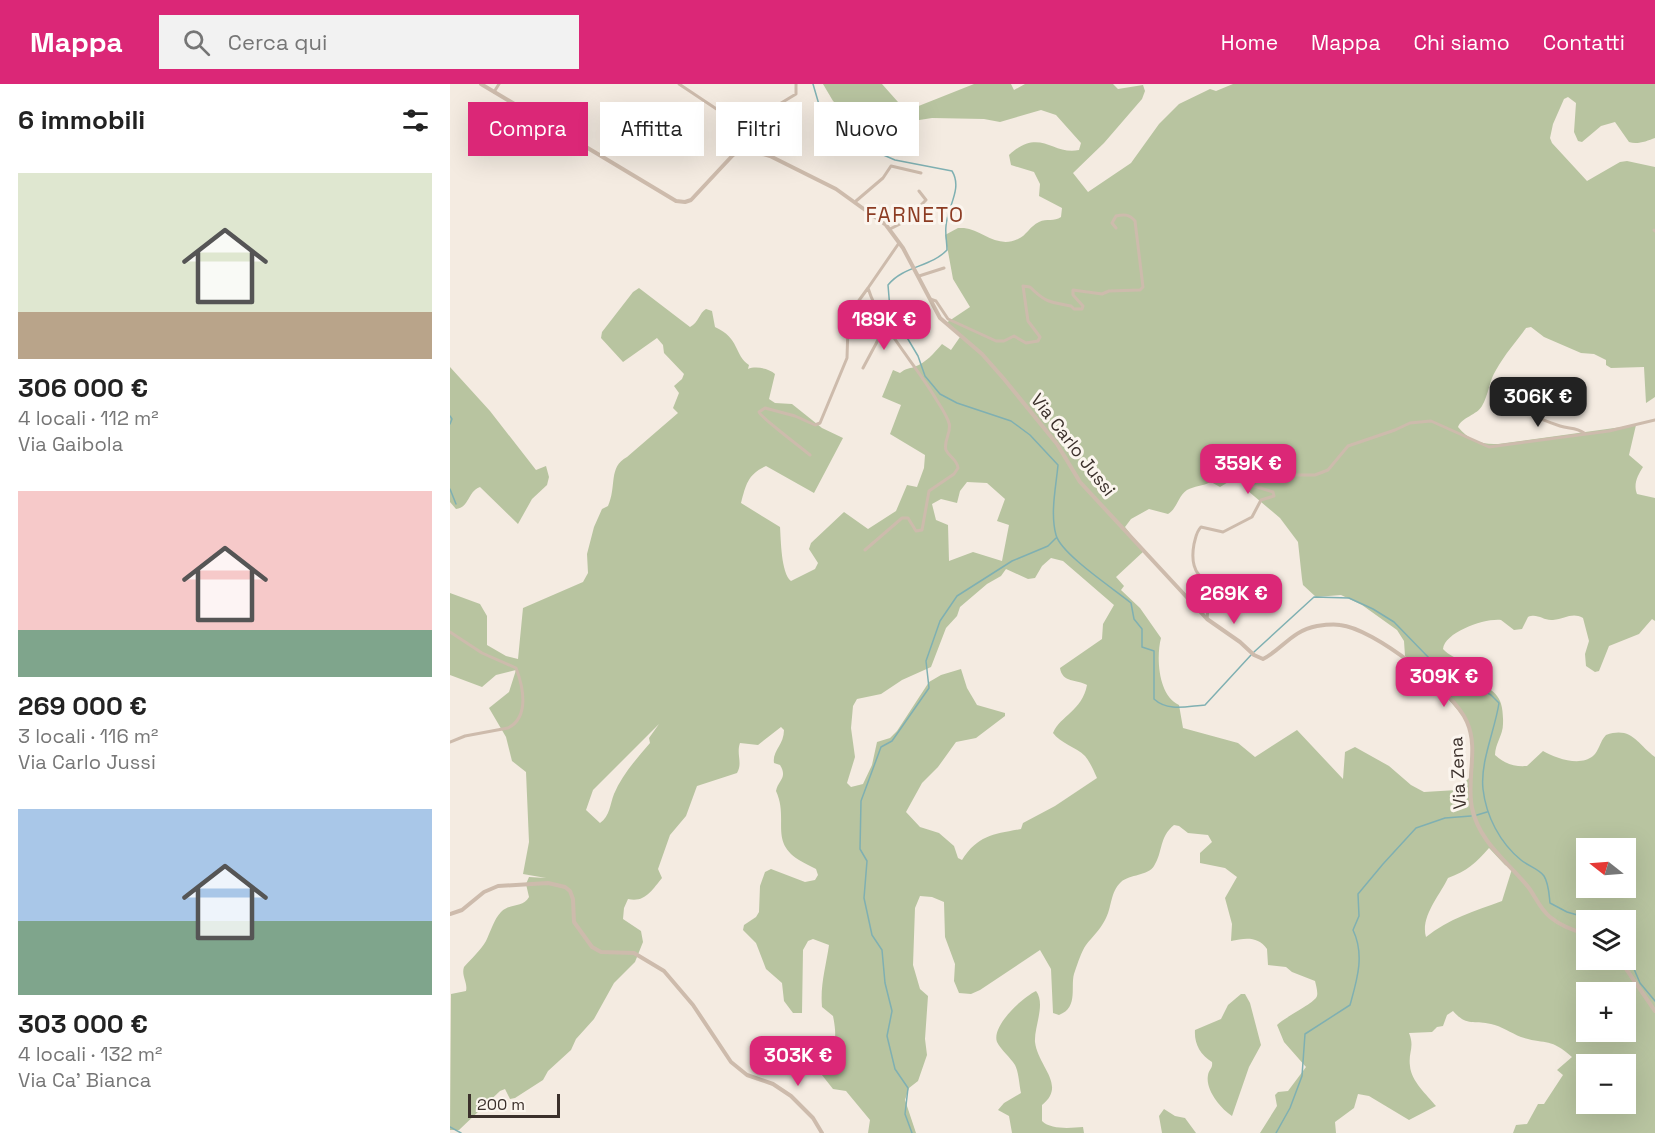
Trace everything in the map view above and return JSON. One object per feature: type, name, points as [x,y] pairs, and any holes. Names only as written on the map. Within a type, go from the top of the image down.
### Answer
[{"type":"street","points":[[481,84],[680,202],[691,200],[733,156]]},
{"type":"street","points":[[494,92],[499,84]]},
{"type":"street","points":[[679,84],[716,109]]},
{"type":"street","points":[[783,102],[796,94],[796,84]]},
{"type":"street","name":"Via Carlo Jussi","points":[[770,156],[856,201],[890,229],[918,275],[940,318],[982,354],[1057,444],[1080,482],[1207,620],[1250,652]]},
{"type":"street","points":[[856,201],[883,178],[891,166],[921,173]]},
{"type":"street","points":[[890,229],[922,213],[919,207],[926,200],[919,190]]},
{"type":"street","points":[[901,207],[910,219]]},
{"type":"street","points":[[928,298],[936,301],[948,319],[996,341],[1004,341],[1014,336],[1026,342],[1038,340],[1040,337],[1038,332],[1028,321],[1023,286],[1029,287],[1041,299],[1071,306],[1074,309],[1082,309],[1083,306],[1073,295],[1073,290],[1102,294],[1109,291],[1140,290],[1143,287],[1135,221],[1123,214],[1116,216],[1112,223],[1116,228]]},
{"type":"street","points":[[810,455],[778,428],[760,417],[759,412],[765,408],[795,416],[815,425],[820,423],[847,358],[848,326],[852,310],[899,242]]},
{"type":"street","points":[[918,275],[944,268]]},
{"type":"street","points":[[865,550],[902,518],[908,518],[916,531],[922,530],[929,491],[954,474],[958,468],[957,462],[946,452],[945,444],[950,425],[944,413],[886,324],[868,288]]},
{"type":"street","points":[[863,368],[886,324]]},
{"type":"street","points":[[1507,401],[1530,414],[1584,433]]},
{"type":"street","points":[[1207,620],[1208,609],[1226,593],[1225,589],[1204,580],[1194,568],[1191,559],[1197,532],[1201,527],[1223,532],[1252,517],[1261,500],[1274,496],[1273,492],[1251,485],[1249,480],[1252,475],[1259,473],[1315,475],[1328,470],[1348,446],[1410,423],[1431,421],[1489,447],[1609,431],[1655,420]]},
{"type":"street","name":"Via Zena","points":[[1250,652],[1263,659],[1290,637],[1307,629],[1340,625],[1367,636],[1428,674],[1467,721],[1473,744],[1472,806],[1481,832],[1491,848],[1528,888],[1546,914],[1560,924],[1576,930]]},
{"type":"street","points":[[450,632],[482,653],[516,668],[523,687],[519,718],[514,725],[465,736],[450,742]]},
{"type":"street","points":[[450,914],[462,910],[474,898],[498,886],[548,883],[565,887],[573,899],[574,922],[592,947],[601,952],[634,953],[663,971],[693,1005],[731,1062],[747,1075],[773,1084],[791,1096],[813,1118],[822,1133]]},
{"type":"street","points":[[1627,970],[1655,1011]]},
{"type":"green space","points":[[823,84],[882,84],[898,102],[834,102]]},
{"type":"green space","points":[[974,84],[1011,84],[1014,90],[1025,84],[1113,84],[1118,89],[1143,85],[1145,91],[1142,99],[1104,143],[1073,173],[1088,192],[1131,163],[1159,124],[1179,104],[1210,89],[1216,91],[1233,84],[1655,84],[1655,138],[1639,143],[1629,142],[1615,122],[1601,126],[1582,142],[1578,141],[1574,132],[1576,103],[1568,97],[1564,99],[1553,124],[1550,138],[1587,181],[1620,162],[1627,161],[1655,167],[1655,397],[1646,403],[1644,367],[1611,368],[1606,365],[1606,360],[1594,354],[1581,353],[1544,337],[1531,327],[1526,328],[1499,364],[1482,406],[1458,427],[1476,441],[1498,444],[1636,425],[1629,455],[1643,467],[1637,480],[1637,494],[1655,498],[1655,621],[1652,619],[1639,634],[1609,646],[1599,671],[1595,672],[1586,666],[1585,654],[1589,641],[1583,618],[1575,616],[1553,620],[1532,616],[1528,617],[1522,629],[1514,630],[1501,620],[1485,621],[1458,632],[1445,643],[1443,649],[1462,662],[1471,676],[1492,691],[1499,700],[1502,706],[1503,724],[1495,755],[1506,763],[1527,766],[1543,751],[1568,760],[1581,761],[1595,754],[1606,735],[1615,733],[1622,733],[1633,738],[1655,757],[1655,1133],[1513,1133],[1516,1125],[1527,1124],[1538,1104],[1544,1104],[1563,1075],[1557,1070],[1572,1057],[1548,1042],[1521,1037],[1495,1025],[1467,1021],[1453,1011],[1447,1015],[1443,1026],[1437,1027],[1432,1032],[1409,1033],[1411,1072],[1436,1106],[1409,1120],[1369,1096],[1358,1094],[1354,1108],[1335,1122],[1336,1133],[1260,1133],[1277,1106],[1275,1095],[1278,1092],[1288,1091],[1306,1067],[1284,1042],[1277,1025],[1315,999],[1317,993],[1315,981],[1292,972],[1286,967],[1268,965],[1267,949],[1260,942],[1246,939],[1231,941],[1232,924],[1225,898],[1237,877],[1225,868],[1200,863],[1200,853],[1212,842],[1208,835],[1188,833],[1174,825],[1163,840],[1154,866],[1143,873],[1125,879],[1117,886],[1105,920],[1086,945],[1080,958],[1073,977],[1070,1007],[1059,1015],[1053,1013],[1051,969],[1040,950],[980,990],[971,994],[959,993],[954,981],[955,964],[945,937],[944,902],[932,897],[920,896],[915,908],[913,965],[920,989],[928,996],[925,1039],[927,1055],[918,1081],[909,1088],[905,1100],[916,1133],[868,1133],[870,1120],[846,1091],[833,1089],[818,1070],[832,1046],[835,1035],[833,1016],[822,1007],[829,945],[813,939],[808,941],[803,950],[802,1013],[793,1013],[784,1001],[782,983],[766,969],[756,943],[743,930],[744,925],[756,917],[759,912],[760,886],[765,872],[771,869],[805,882],[815,880],[818,875],[816,869],[790,853],[782,837],[781,811],[776,791],[783,773],[780,765],[774,763],[784,730],[781,727],[758,745],[740,743],[737,773],[697,786],[686,816],[670,835],[658,869],[662,878],[644,897],[628,899],[624,908],[623,919],[641,931],[643,942],[635,962],[614,983],[594,1019],[576,1039],[571,1050],[548,1071],[543,1080],[515,1098],[510,1099],[505,1089],[500,1091],[459,1130],[450,1130],[451,994],[466,991],[464,967],[484,945],[499,915],[508,907],[523,903],[529,897],[526,884],[529,877],[546,878],[523,874],[529,842],[526,772],[512,761],[506,737],[489,708],[509,692],[516,670],[496,675],[482,687],[450,675],[450,593],[480,604],[487,616],[487,645],[506,656],[518,659],[523,608],[583,582],[588,573],[587,554],[594,527],[602,509],[608,506],[611,499],[617,466],[678,413],[673,408],[679,393],[674,386],[684,374],[664,353],[663,345],[657,338],[623,362],[601,338],[602,332],[633,292],[639,288],[690,327],[706,309],[712,311],[715,327],[733,341],[744,361],[749,365],[748,369],[762,368],[775,374],[769,399],[775,403],[792,404],[822,428],[843,438],[814,493],[766,466],[755,472],[746,485],[741,503],[780,527],[783,564],[791,581],[815,569],[818,563],[809,549],[811,543],[844,512],[868,529],[896,511],[907,485],[917,487],[924,468],[925,455],[890,434],[901,405],[882,397],[893,370],[900,373],[922,363],[942,344],[951,350],[960,337],[946,323],[970,307],[953,279],[945,235],[958,228],[964,228],[1003,242],[1010,241],[1021,238],[1039,222],[1061,217],[1062,208],[1039,196],[1040,184],[1034,172],[1011,165],[1009,155],[1029,143],[1038,142],[1070,151],[1079,150],[1081,143],[1056,115],[1041,110],[1000,122],[984,119],[932,118],[919,120],[919,106]],"holes":[[[1244,474],[1248,491],[1280,518],[1298,542],[1303,585],[1316,597],[1341,595],[1362,605],[1397,630],[1404,641],[1405,656],[1424,671],[1468,722],[1472,748],[1469,778],[1457,790],[1424,792],[1411,785],[1389,766],[1355,747],[1345,752],[1343,779],[1297,730],[1255,757],[1238,743],[1183,728],[1179,705],[1167,693],[1160,675],[1161,638],[1140,608],[1121,590],[1124,586],[1116,577],[1144,551],[1125,527],[1131,519],[1149,509],[1168,514],[1184,493],[1190,489],[1211,482],[1220,487],[1230,481],[1232,475]],[[967,482],[987,483],[1005,499],[997,521],[1009,525],[1002,561],[973,552],[949,561],[948,525],[936,520],[932,504],[941,499],[957,503],[960,491]],[[1051,558],[1063,561],[1114,605],[1103,624],[1102,639],[1060,668],[1061,673],[1067,678],[1087,685],[1081,701],[1053,733],[1085,756],[1097,778],[1055,806],[1023,823],[1021,829],[987,837],[974,845],[962,860],[958,858],[954,846],[939,833],[920,827],[906,812],[922,783],[938,767],[956,742],[976,738],[1005,716],[1005,713],[977,705],[967,688],[961,669],[941,675],[929,682],[897,731],[890,738],[877,742],[872,765],[863,784],[851,787],[847,783],[855,757],[851,728],[853,706],[857,699],[881,694],[902,680],[931,667],[946,628],[957,616],[960,607],[987,584],[1001,576],[1006,569],[1028,579],[1035,578],[1042,566]],[[659,724],[649,738],[650,743],[621,780],[608,813],[600,823],[586,810],[593,790]],[[1489,848],[1512,869],[1502,901],[1453,920],[1426,937],[1428,914],[1448,878],[1471,866]]]},
{"type":"green space","points":[[450,367],[490,411],[536,470],[546,466],[549,477],[547,485],[532,499],[518,524],[480,487],[473,492],[461,508],[456,509],[450,502]]},
{"type":"green space","points":[[1036,991],[1039,996],[1040,1009],[1035,1042],[1052,1083],[1049,1098],[1042,1105],[1042,1121],[1056,1127],[1083,1127],[1084,1133],[1012,1133],[1009,1116],[998,1110],[1004,1103],[1021,1093],[1015,1065],[997,1042],[996,1035],[1009,1013]]},
{"type":"green space","points":[[1241,994],[1245,994],[1250,1003],[1261,1045],[1249,1067],[1232,1116],[1223,1109],[1211,1093],[1208,1075],[1212,1062],[1199,1048],[1195,1030],[1221,1019],[1228,1005]]},
{"type":"green space","points":[[1164,1109],[1175,1116],[1185,1118],[1196,1133],[1162,1133],[1159,1116]]},
{"type":"waterway","points":[[813,84],[820,108],[828,118],[865,147],[895,160],[952,171],[956,185],[946,226],[947,250],[933,260],[901,274],[888,285],[890,309],[918,356],[925,376],[940,394],[957,403],[1011,421],[1030,435],[1058,465],[1053,509],[1056,535],[1067,552],[1131,603],[1134,619],[1142,629],[1142,647],[1154,651],[1154,699],[1165,706],[1172,707],[1205,705],[1251,655]]},
{"type":"waterway","points":[[450,416],[452,419],[450,424]]},
{"type":"waterway","points":[[450,489],[456,504]]},
{"type":"waterway","points":[[912,1133],[905,1114],[908,1088],[895,1069],[887,1036],[892,1011],[885,983],[882,950],[872,935],[864,898],[867,861],[860,849],[861,801],[881,747],[892,741],[929,688],[926,661],[940,621],[957,596],[1012,561],[1048,546],[1056,538]]},
{"type":"waterway","points":[[1254,652],[1314,597],[1349,598],[1394,622],[1430,659],[1440,676],[1451,683],[1470,683],[1491,695],[1499,703],[1484,768],[1483,789],[1487,809],[1495,828],[1507,846],[1544,876],[1550,903],[1576,915]]},
{"type":"waterway","points":[[1477,815],[1487,812]]},
{"type":"waterway","points":[[1276,1133],[1290,1108],[1302,1076],[1305,1034],[1350,1005],[1359,968],[1359,949],[1353,930],[1359,916],[1358,894],[1416,828],[1445,818],[1471,816]]},
{"type":"waterway","points":[[1634,970],[1640,983],[1655,1001]]},
{"type":"waterway","points":[[450,1127],[461,1133]]},
{"type":"district","name":"FARNETO","points":[[915,215]]}]
